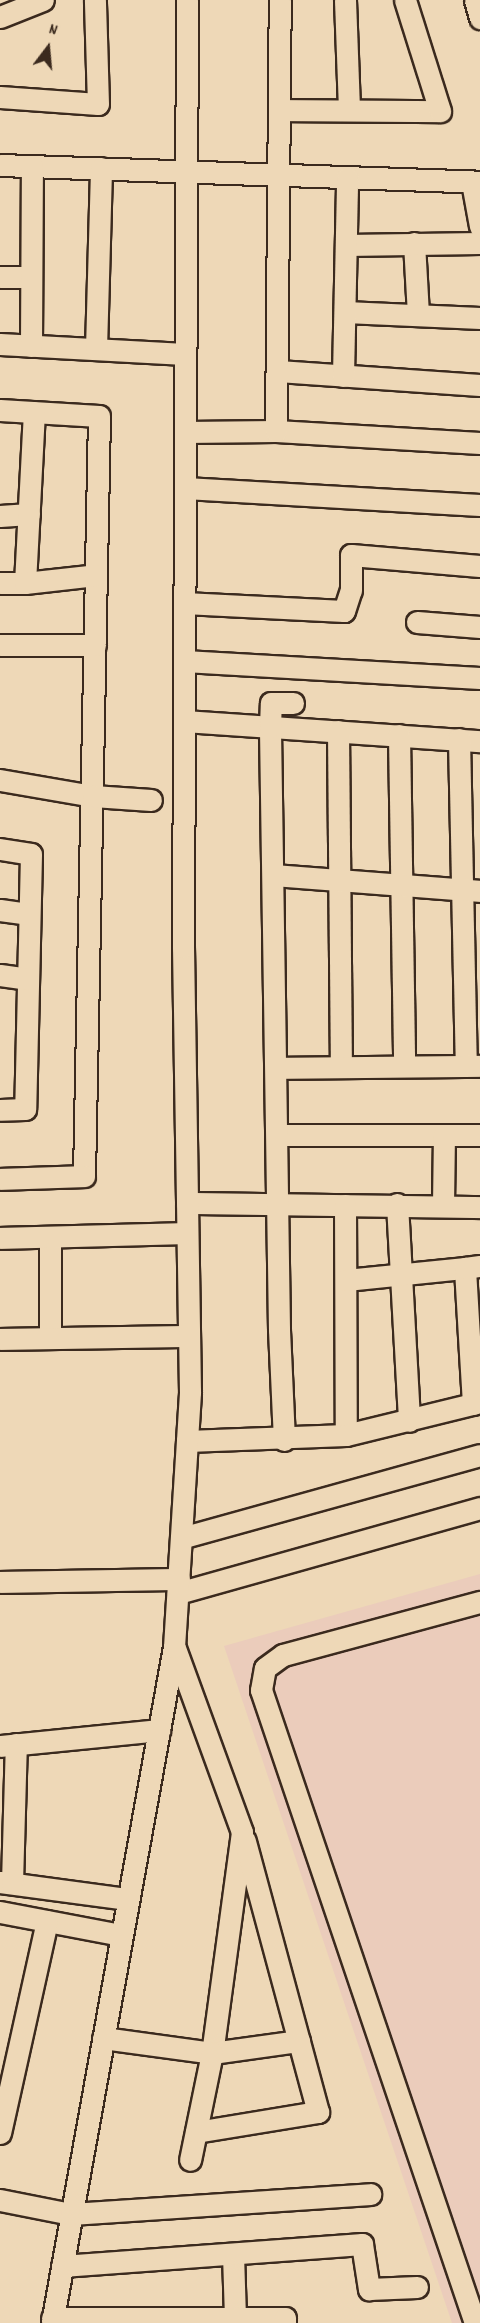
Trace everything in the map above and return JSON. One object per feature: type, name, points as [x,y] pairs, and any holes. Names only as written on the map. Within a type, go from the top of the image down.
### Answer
[{"type":"street","points":[[0,17],[43,0]]},
{"type":"street","points":[[0,97],[98,104],[95,0]]},
{"type":"street","points":[[188,0],[184,603],[189,1336],[187,1441],[174,1647],[52,2320],[285,2318],[285,2323]]},
{"type":"street","points":[[276,431],[280,0]]},
{"type":"street","points":[[345,0],[349,110]]},
{"type":"street","points":[[280,110],[440,111],[405,0]]},
{"type":"street","points":[[475,0],[480,18]]},
{"type":"street","points":[[0,165],[476,182],[480,226]]},
{"type":"street","points":[[31,346],[32,166]]},
{"type":"street","points":[[96,349],[101,168]]},
{"type":"street","points":[[343,376],[347,178]]},
{"type":"street","points":[[414,243],[418,315]]},
{"type":"street","points":[[346,245],[480,243]]},
{"type":"street","points":[[0,277],[31,277]]},
{"type":"street","points":[[345,312],[480,318]]},
{"type":"street","points":[[0,344],[185,354]]},
{"type":"street","points":[[278,371],[480,385]]},
{"type":"street","points":[[0,410],[99,416],[84,1176],[0,1179]]},
{"type":"street","points":[[25,583],[34,412]]},
{"type":"street","points":[[185,432],[276,431],[480,442]]},
{"type":"street","points":[[185,488],[480,505]]},
{"type":"street","points":[[0,516],[29,514]]},
{"type":"street","points":[[184,603],[344,611],[351,591],[351,555],[480,566]]},
{"type":"street","points":[[0,583],[25,583],[96,575]]},
{"type":"street","points":[[417,622],[480,627]]},
{"type":"street","points":[[0,645],[95,645]]},
{"type":"street","points":[[184,661],[480,678]]},
{"type":"street","points":[[284,1440],[277,1206],[274,874],[270,727],[271,703],[293,703]]},
{"type":"street","points":[[184,721],[470,740],[473,1066],[341,1065],[276,1068]]},
{"type":"street","points":[[338,731],[341,1065]]},
{"type":"street","points":[[399,735],[404,1065]]},
{"type":"street","points":[[0,780],[93,796],[151,800]]},
{"type":"street","points":[[0,849],[31,854],[25,1109],[0,1110]]},
{"type":"street","points":[[274,874],[471,890]]},
{"type":"street","points":[[0,910],[28,914]]},
{"type":"street","points":[[0,975],[27,979]]},
{"type":"street","points":[[277,1135],[480,1135]]},
{"type":"street","points":[[443,1205],[444,1135]]},
{"type":"street","points":[[187,1203],[277,1206],[397,1204],[480,1207]]},
{"type":"street","points":[[397,1204],[409,1421]]},
{"type":"street","points":[[345,1205],[346,1435]]},
{"type":"street","points":[[0,1238],[187,1233]]},
{"type":"street","points":[[50,1237],[50,1336]]},
{"type":"street","points":[[187,1441],[284,1440],[346,1435],[476,1403],[473,1267],[400,1277],[346,1280]]},
{"type":"street","points":[[0,1339],[50,1336],[189,1336]]},
{"type":"street","points":[[181,1538],[480,1455]]},
{"type":"street","points":[[0,1582],[178,1586],[480,1508]]},
{"type":"street","points":[[475,2323],[261,1690],[265,1668],[283,1655],[480,1602]]},
{"type":"street","points":[[174,1647],[242,1832],[318,2112],[196,2132]]},
{"type":"street","points":[[128,1899],[6,1882],[8,1745],[159,1730]]},
{"type":"street","points":[[190,2160],[212,2052],[242,1832]]},
{"type":"street","points":[[0,1912],[121,1935]]},
{"type":"street","points":[[0,2133],[7,2065],[47,1921]]},
{"type":"street","points":[[103,2038],[212,2052],[298,2041]]},
{"type":"street","points":[[0,2200],[71,2214],[370,2193]]},
{"type":"street","points":[[62,2266],[362,2244],[369,2289],[417,2287]]},
{"type":"street","points":[[234,2254],[235,2318]]},
{"type":"shaded area","points":[[480,1574],[480,2323],[452,2323],[224,1646]]}]
